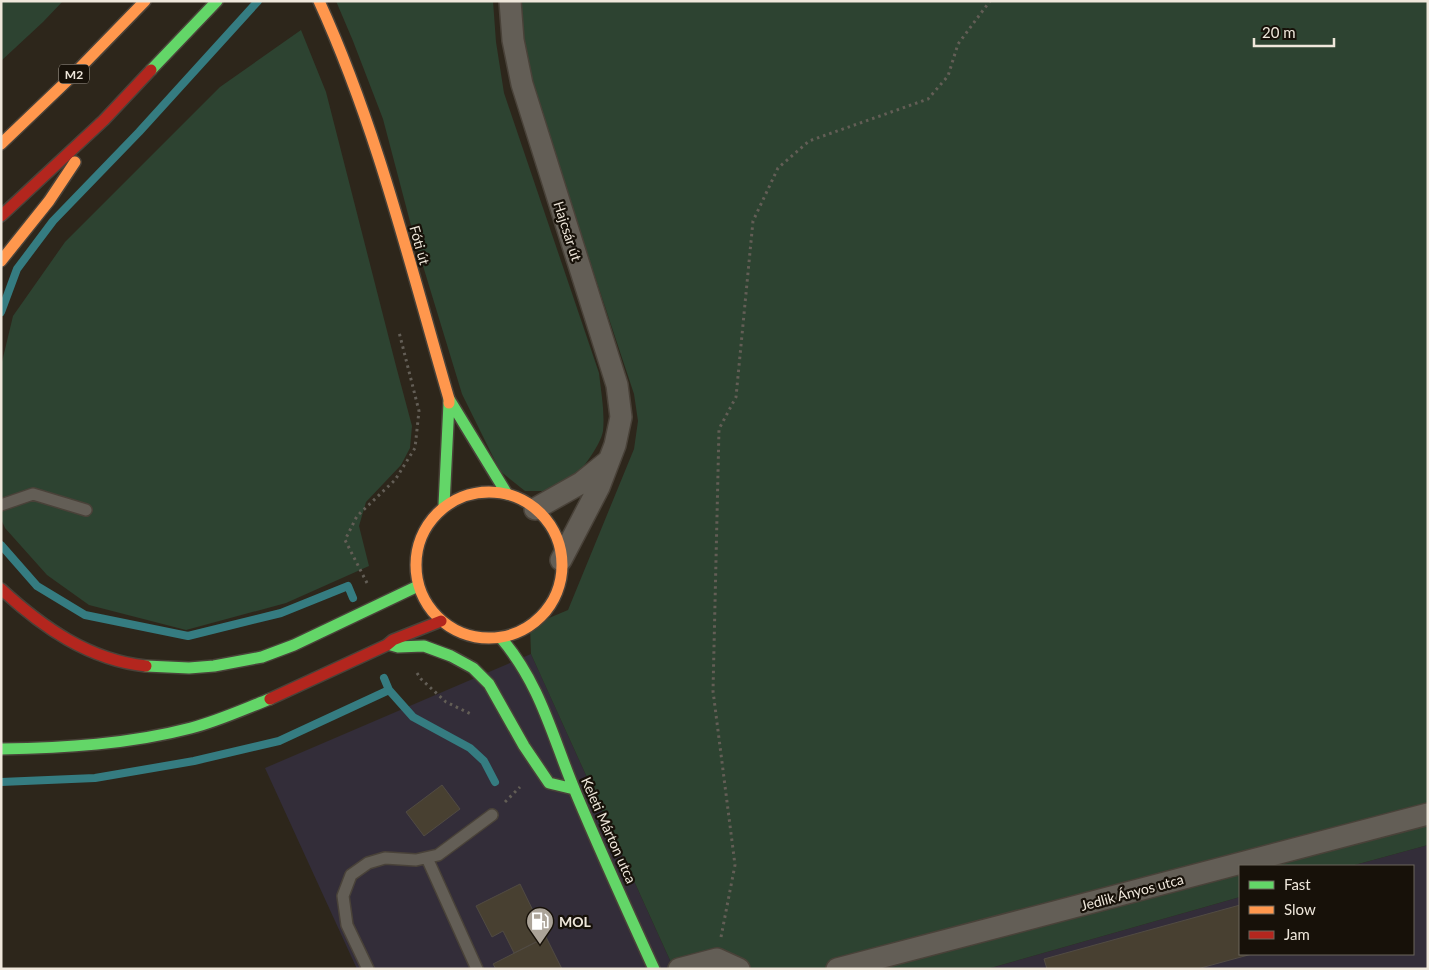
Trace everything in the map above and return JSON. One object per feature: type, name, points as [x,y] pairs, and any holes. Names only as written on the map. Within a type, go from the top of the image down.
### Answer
[{"type":"main road","name":"M2","points":[[1,144],[70,78],[145,1]]},
{"type":"main road","points":[[1,216],[104,120],[217,1]]},
{"type":"main road","name":"Fóti út","points":[[320,4],[340,47],[368,122],[449,399],[444,505]]},
{"type":"main road","points":[[1,261],[49,201],[104,120]]},
{"type":"main road","points":[[449,399],[506,494]]},
{"type":"main road","points":[[488,490],[506,494],[526,502],[550,523],[557,536],[561,560],[561,579],[550,605],[531,631],[501,638],[480,638],[459,632],[441,621],[427,605],[418,586],[415,560],[422,535],[435,514],[444,505],[471,494],[488,490]]},
{"type":"main road","points":[[1,589],[48,628],[94,653],[151,667],[176,668],[239,662],[284,650],[418,586]]},
{"type":"main road","points":[[1,748],[49,749],[104,744],[154,736],[197,726],[272,698],[393,640],[441,621]]},
{"type":"main road","name":"Keleti Márton utca","points":[[501,638],[514,650],[542,701],[574,789],[654,969]]},
{"type":"main road","points":[[387,644],[398,647],[424,646],[452,656],[474,668],[489,684],[524,746],[549,783],[574,789]]},
{"type":"main road","name":"Keleti Márton utca","points":[[537,673],[542,701]]},
{"type":"street","name":"Hajcsár út","points":[[510,1],[513,40],[522,84],[617,385],[621,417],[615,445],[599,487],[561,560]]},
{"type":"street","points":[[535,509],[581,483],[609,460]]},
{"type":"street","name":"Jedlik Ányos utca","points":[[837,969],[1428,814]]},
{"type":"street","points":[[679,969],[717,959],[739,969]]},
{"type":"lane","points":[[1,505],[33,494],[86,510]]},
{"type":"lane","points":[[368,969],[346,925],[343,896],[351,875],[368,863],[386,858],[416,860],[438,855],[492,815]]},
{"type":"lane","points":[[427,858],[477,967]]},
{"type":"path","points":[[717,959],[735,865],[712,690],[719,429],[736,397],[753,221],[778,168],[809,142],[928,99],[948,76],[958,44],[990,1]]},
{"type":"path","points":[[492,815],[522,786]]},
{"type":"shaded area","points":[[531,654],[674,969],[357,969],[265,768]]},
{"type":"shaded area","points":[[1428,845],[1428,969],[987,969],[1239,897],[1239,955],[1414,955],[1414,865],[1355,865]]},
{"type":"green space","points":[[1,1],[63,1],[1,61]]},
{"type":"green space","points":[[336,1],[493,1],[496,42],[504,93],[599,373],[603,402],[603,431],[598,445],[581,470],[563,486],[549,490],[525,491],[500,471],[462,394],[413,233],[383,119]]},
{"type":"green space","points":[[518,1],[1428,1],[1428,845],[1355,865],[1239,865],[1239,897],[987,969],[674,969],[531,654],[530,626],[568,610],[634,449],[638,421],[634,394],[530,81],[521,40]]},
{"type":"green space","points":[[301,30],[326,92],[412,426],[410,448],[401,465],[366,502],[359,526],[369,566],[286,603],[186,630],[89,605],[47,575],[5,528],[1,519],[1,366],[13,316],[65,242],[220,87]]},
{"type":"building","points":[[442,785],[460,809],[424,836],[406,812]]},
{"type":"building","points":[[520,884],[546,937],[514,953],[503,931],[492,937],[476,906]]},
{"type":"building","points":[[1239,905],[1239,955],[1248,955],[1197,969],[1047,969],[1044,959]]},
{"type":"building","name":"MOL","points":[[546,937],[562,969],[496,969],[493,964]]},
{"type":"waterway","points":[[1,312],[17,269],[53,221],[139,132],[258,1]]},
{"type":"waterway","points":[[1,545],[37,586],[85,615],[188,636],[281,613],[348,586],[353,598]]},
{"type":"waterway","points":[[384,678],[389,690]]},
{"type":"waterway","points":[[1,782],[95,778],[194,761],[279,741],[389,690],[413,717],[470,748],[484,761],[495,782]]},
{"type":"traffic: fast","points":[[151,70],[217,1]]},
{"type":"traffic: fast","points":[[449,399],[507,494]]},
{"type":"traffic: fast","points":[[444,505],[449,403]]},
{"type":"traffic: fast","points":[[146,666],[189,668],[214,666],[262,657],[294,645],[418,586]]},
{"type":"traffic: fast","points":[[501,638],[515,656],[536,693],[584,813],[654,969]]},
{"type":"traffic: fast","points":[[391,645],[398,647],[424,646],[451,656],[473,668],[489,684],[524,746],[549,783],[574,789]]},
{"type":"traffic: fast","points":[[1,749],[49,748],[144,738],[201,725],[270,699]]},
{"type":"traffic: slow","points":[[1,144],[70,78],[145,1]]},
{"type":"traffic: slow","points":[[319,1],[340,49],[375,147],[406,248],[449,403]]},
{"type":"traffic: slow","points":[[1,261],[49,201],[75,162]]},
{"type":"traffic: slow","points":[[489,492],[517,497],[541,513],[557,537],[562,565],[557,593],[541,617],[517,633],[489,638],[461,633],[437,617],[421,593],[416,565],[421,537],[437,513],[461,497],[489,492]]},
{"type":"traffic: jam","points":[[1,216],[104,120],[151,70]]},
{"type":"traffic: jam","points":[[1,589],[33,616],[68,640],[105,657],[125,663],[146,666]]},
{"type":"traffic: jam","points":[[270,699],[387,645],[393,640],[441,621]]},
{"type":"place","name":"MOL","points":[[540,945]]}]
